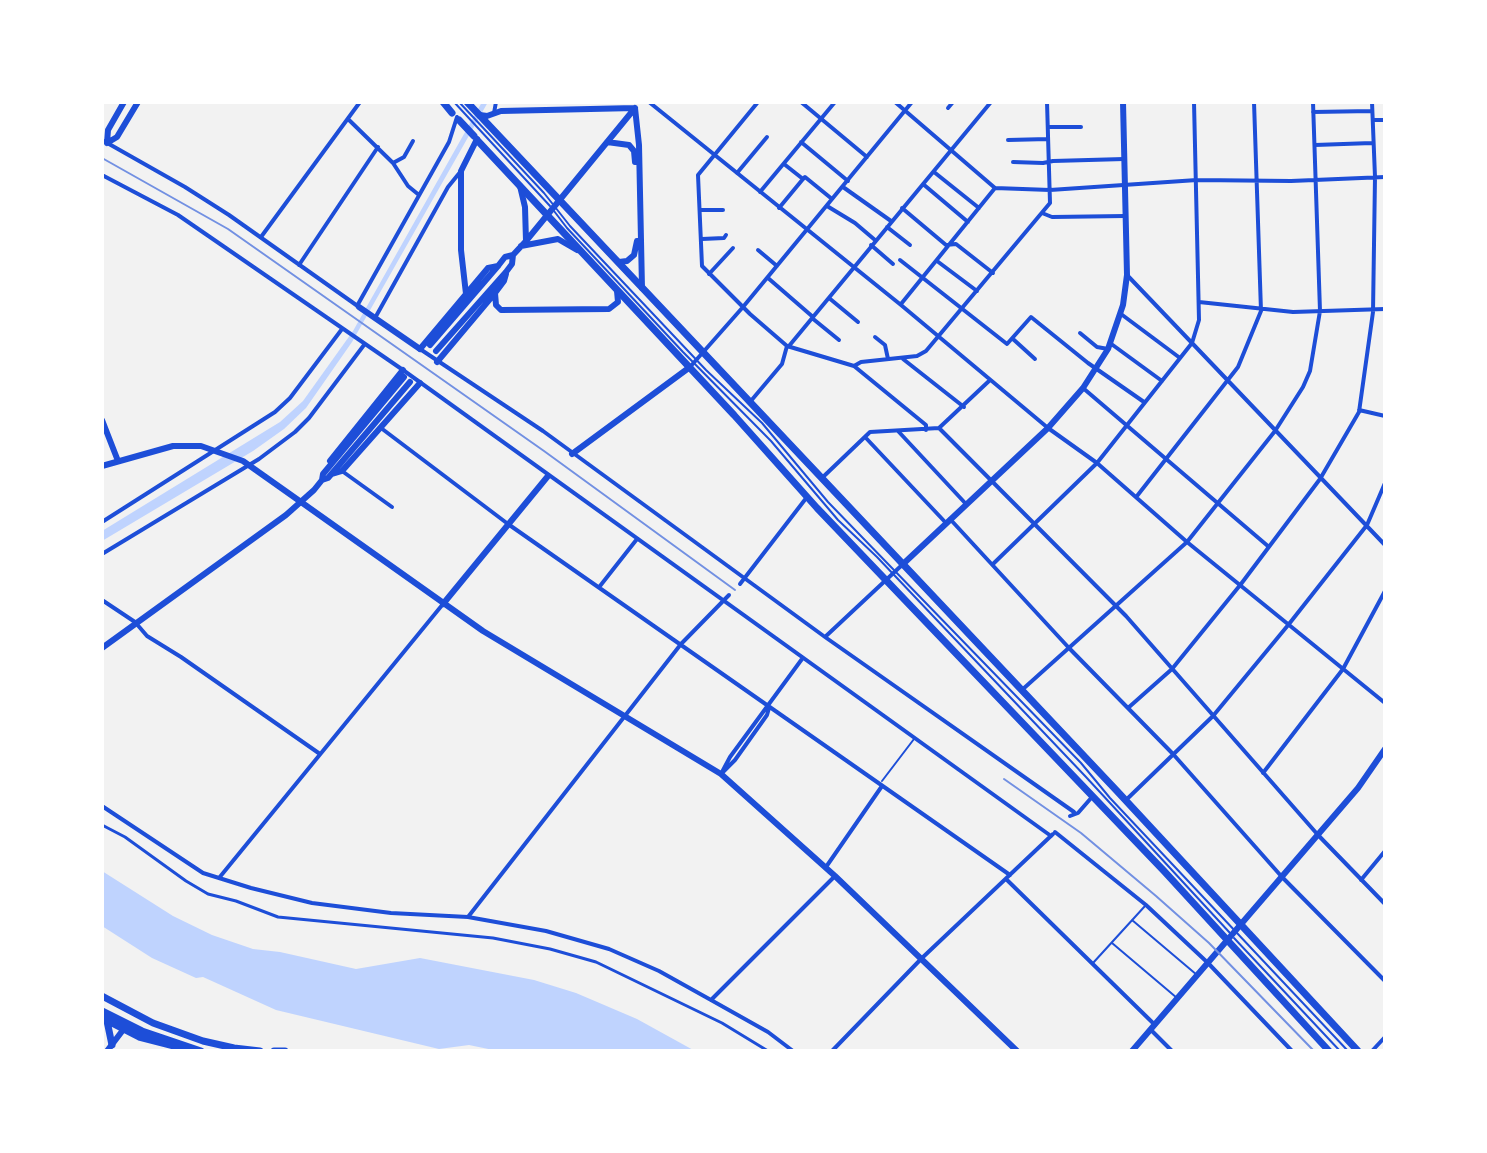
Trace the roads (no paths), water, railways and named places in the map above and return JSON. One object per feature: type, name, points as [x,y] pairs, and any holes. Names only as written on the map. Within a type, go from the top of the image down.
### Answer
[{"type":"main road","points":[[104,141],[124,102]]},
{"type":"main road","points":[[104,141],[117,137],[138,102]]},
{"type":"main road","points":[[443,102],[487,116],[494,113],[635,108]]},
{"type":"main road","points":[[430,345],[505,257],[513,255],[523,244],[641,102]]},
{"type":"main road","points":[[902,565],[1048,428],[1083,388],[1109,346],[1120,313],[1127,275],[1123,102]]},
{"type":"main road","points":[[635,108],[639,145],[642,288]]},
{"type":"main road","points":[[463,109],[520,186],[553,208],[619,262],[807,497],[891,575],[1092,797],[1358,1051]]},
{"type":"main road","points":[[466,294],[461,250],[461,171],[479,131],[479,114]]},
{"type":"main road","points":[[479,131],[553,208],[581,252],[617,291],[696,361],[750,402],[1126,800],[1329,1051]]},
{"type":"main road","points":[[607,142],[629,145],[634,151],[636,251],[630,259],[619,262]]},
{"type":"main road","points":[[520,186],[525,207],[523,244]]},
{"type":"main road","points":[[523,244],[558,239],[581,252]]},
{"type":"main road","points":[[436,351],[506,272],[512,264],[513,255]]},
{"type":"main road","points":[[358,306],[420,349],[488,268],[498,266]]},
{"type":"main road","points":[[437,362],[495,293],[504,281],[506,272]]},
{"type":"main road","points":[[495,293],[496,305],[501,310],[609,309],[618,302],[617,291]]},
{"type":"main road","points":[[572,454],[696,361]]},
{"type":"main road","points":[[330,470],[339,447],[405,376]]},
{"type":"main road","points":[[102,648],[239,551],[301,502],[405,376]]},
{"type":"main road","points":[[330,470],[342,471],[420,383]]},
{"type":"main road","points":[[102,420],[118,461]]},
{"type":"main road","points":[[102,466],[173,446],[201,446],[218,450],[250,465],[443,604],[721,774],[826,867],[1017,1051]]},
{"type":"main road","points":[[443,604],[548,476]]},
{"type":"main road","points":[[1132,1051],[1358,788],[1385,749]]},
{"type":"main road","points":[[102,996],[140,1017],[193,1037],[223,1046],[260,1051]]},
{"type":"main road","points":[[102,1011],[142,1031],[200,1051]]},
{"type":"main road","points":[[104,1019],[154,1042],[200,1051]]},
{"type":"main road","points":[[104,1019],[109,1048]]},
{"type":"main road","points":[[109,1048],[123,1030]]},
{"type":"main road","points":[[274,1051],[285,1051]]},
{"type":"street","points":[[261,237],[360,102]]},
{"type":"street","points":[[494,113],[496,102]]},
{"type":"street","points":[[649,102],[1048,428],[1097,463],[1187,542],[1385,703]]},
{"type":"street","points":[[758,102],[698,175],[702,266],[788,346],[854,366],[926,425],[926,430]]},
{"type":"street","points":[[801,102],[867,157]]},
{"type":"street","points":[[760,192],[835,102]]},
{"type":"street","points":[[895,102],[995,188],[1050,190],[1197,180],[1385,177]]},
{"type":"street","points":[[696,361],[912,102]]},
{"type":"street","points":[[948,108],[953,102]]},
{"type":"street","points":[[750,402],[782,364],[788,346],[991,102]]},
{"type":"street","points":[[854,366],[861,362],[917,356],[938,337],[1050,203],[1047,102]]},
{"type":"street","points":[[993,564],[1097,463],[1192,343],[1199,320],[1194,102]]},
{"type":"street","points":[[1137,496],[1238,367],[1261,311],[1254,103],[1263,102]]},
{"type":"street","points":[[1021,691],[1187,542],[1291,409],[1310,371],[1320,311],[1313,102]]},
{"type":"street","points":[[1128,708],[1172,669],[1241,584],[1320,479],[1359,410],[1373,310],[1375,177],[1372,102]]},
{"type":"street","points":[[104,141],[185,187],[358,306],[452,135],[463,109]]},
{"type":"street","points":[[1313,112],[1372,111]]},
{"type":"street","points":[[348,119],[393,163],[408,186],[419,195]]},
{"type":"street","points":[[1373,120],[1385,120]]},
{"type":"street","points":[[1048,127],[1081,127]]},
{"type":"street","points":[[737,173],[767,137]]},
{"type":"street","points":[[1008,140],[1048,139]]},
{"type":"street","points":[[393,163],[404,157],[413,141]]},
{"type":"street","points":[[801,142],[848,181]]},
{"type":"street","points":[[1315,145],[1372,143]]},
{"type":"street","points":[[299,265],[378,147]]},
{"type":"street","points":[[1013,162],[1124,159]]},
{"type":"street","points":[[784,164],[832,199]]},
{"type":"street","points":[[373,317],[448,187],[461,171]]},
{"type":"street","points":[[934,171],[979,208]]},
{"type":"street","points":[[102,175],[178,215],[405,376],[420,383],[802,659],[1054,833],[1146,905],[1208,963],[1292,1051]]},
{"type":"street","points":[[779,208],[803,179]]},
{"type":"street","points":[[923,184],[968,222]]},
{"type":"street","points":[[843,187],[910,245]]},
{"type":"street","points":[[901,305],[995,188]]},
{"type":"street","points":[[827,206],[855,223],[893,264]]},
{"type":"street","points":[[902,208],[946,245],[956,244],[993,273]]},
{"type":"street","points":[[700,210],[723,210]]},
{"type":"street","points":[[1042,213],[1052,217],[1125,216]]},
{"type":"street","points":[[701,239],[724,238],[726,235]]},
{"type":"street","points":[[709,274],[733,248]]},
{"type":"street","points":[[758,250],[777,266]]},
{"type":"street","points":[[900,260],[1007,344],[1031,317],[1145,403]]},
{"type":"street","points":[[937,261],[977,291]]},
{"type":"street","points":[[1127,275],[1385,545]]},
{"type":"street","points":[[768,278],[839,340]]},
{"type":"street","points":[[829,298],[858,322]]},
{"type":"street","points":[[1199,302],[1261,311],[1385,309]]},
{"type":"street","points":[[1120,313],[1180,358]]},
{"type":"street","points":[[102,522],[253,428],[290,398],[343,330]]},
{"type":"street","points":[[1080,333],[1097,347],[1109,346],[1162,381]]},
{"type":"street","points":[[875,337],[885,345],[888,359]]},
{"type":"street","points":[[1012,339],[1035,359]]},
{"type":"street","points":[[102,554],[250,465],[295,432],[364,345]]},
{"type":"street","points":[[420,349],[509,407],[1072,814],[1078,813],[1092,797]]},
{"type":"street","points":[[902,358],[964,407]]},
{"type":"street","points":[[822,479],[870,432],[939,428],[990,381]]},
{"type":"street","points":[[1083,388],[1269,547]]},
{"type":"street","points":[[1359,410],[1385,416]]},
{"type":"street","points":[[381,428],[508,524],[770,706],[1008,877],[1093,963],[1172,1051]]},
{"type":"street","points":[[939,428],[1116,607],[1318,835],[1385,904]]},
{"type":"street","points":[[898,431],[966,504]]},
{"type":"street","points":[[865,436],[993,564],[1069,648],[1173,754],[1282,877],[1385,981]]},
{"type":"street","points":[[342,471],[392,507]]},
{"type":"street","points":[[1126,800],[1213,716],[1289,624],[1367,525],[1385,483]]},
{"type":"street","points":[[740,584],[807,497]]},
{"type":"street","points":[[600,586],[637,539]]},
{"type":"street","points":[[825,637],[902,565]]},
{"type":"street","points":[[1263,773],[1343,669],[1385,591]]},
{"type":"street","points":[[468,917],[681,644],[729,595]]},
{"type":"street","points":[[102,600],[135,622],[147,636],[320,754]]},
{"type":"street","points":[[219,878],[443,604]]},
{"type":"street","points":[[721,774],[730,757],[802,659]]},
{"type":"street","points":[[826,867],[881,785]]},
{"type":"street","points":[[102,806],[203,873],[219,878],[312,903],[391,913],[468,917],[589,942],[659,971],[768,1032],[793,1051]]},
{"type":"street","points":[[102,825],[125,837],[208,894],[278,917],[455,933],[550,949],[596,962],[722,1023],[768,1051]]},
{"type":"street","points":[[832,1051],[922,958],[1054,833]]},
{"type":"street","points":[[1361,880],[1385,851]]},
{"type":"street","points":[[711,1000],[835,876]]},
{"type":"street","points":[[1372,1051],[1385,1037]]},
{"type":"lane","points":[[454,102],[463,109]]},
{"type":"lane","points":[[459,102],[463,109]]},
{"type":"lane","points":[[553,208],[696,361],[762,423],[891,575],[1348,1051]]},
{"type":"lane","points":[[881,785],[915,738]]},
{"type":"lane","points":[[1093,963],[1146,905]]},
{"type":"lane","points":[[1132,920],[1197,975]]},
{"type":"lane","points":[[1234,933],[1340,1051]]},
{"type":"lane","points":[[1112,943],[1178,999]]},
{"type":"water","points":[[482,102],[488,102],[352,342],[306,408],[284,429],[253,451],[102,541],[102,531],[280,422],[303,401],[353,331]]},
{"type":"water","points":[[102,871],[173,916],[212,935],[253,949],[356,969],[420,958],[534,980],[576,993],[637,1019],[695,1051],[498,1051],[469,1045],[439,1049],[276,1010],[152,958],[102,926]]},
{"type":"railway","points":[[102,158],[228,229],[544,451],[735,590]]},
{"type":"railway","points":[[1004,779],[1081,833],[1156,896],[1209,943],[1314,1051]]}]
